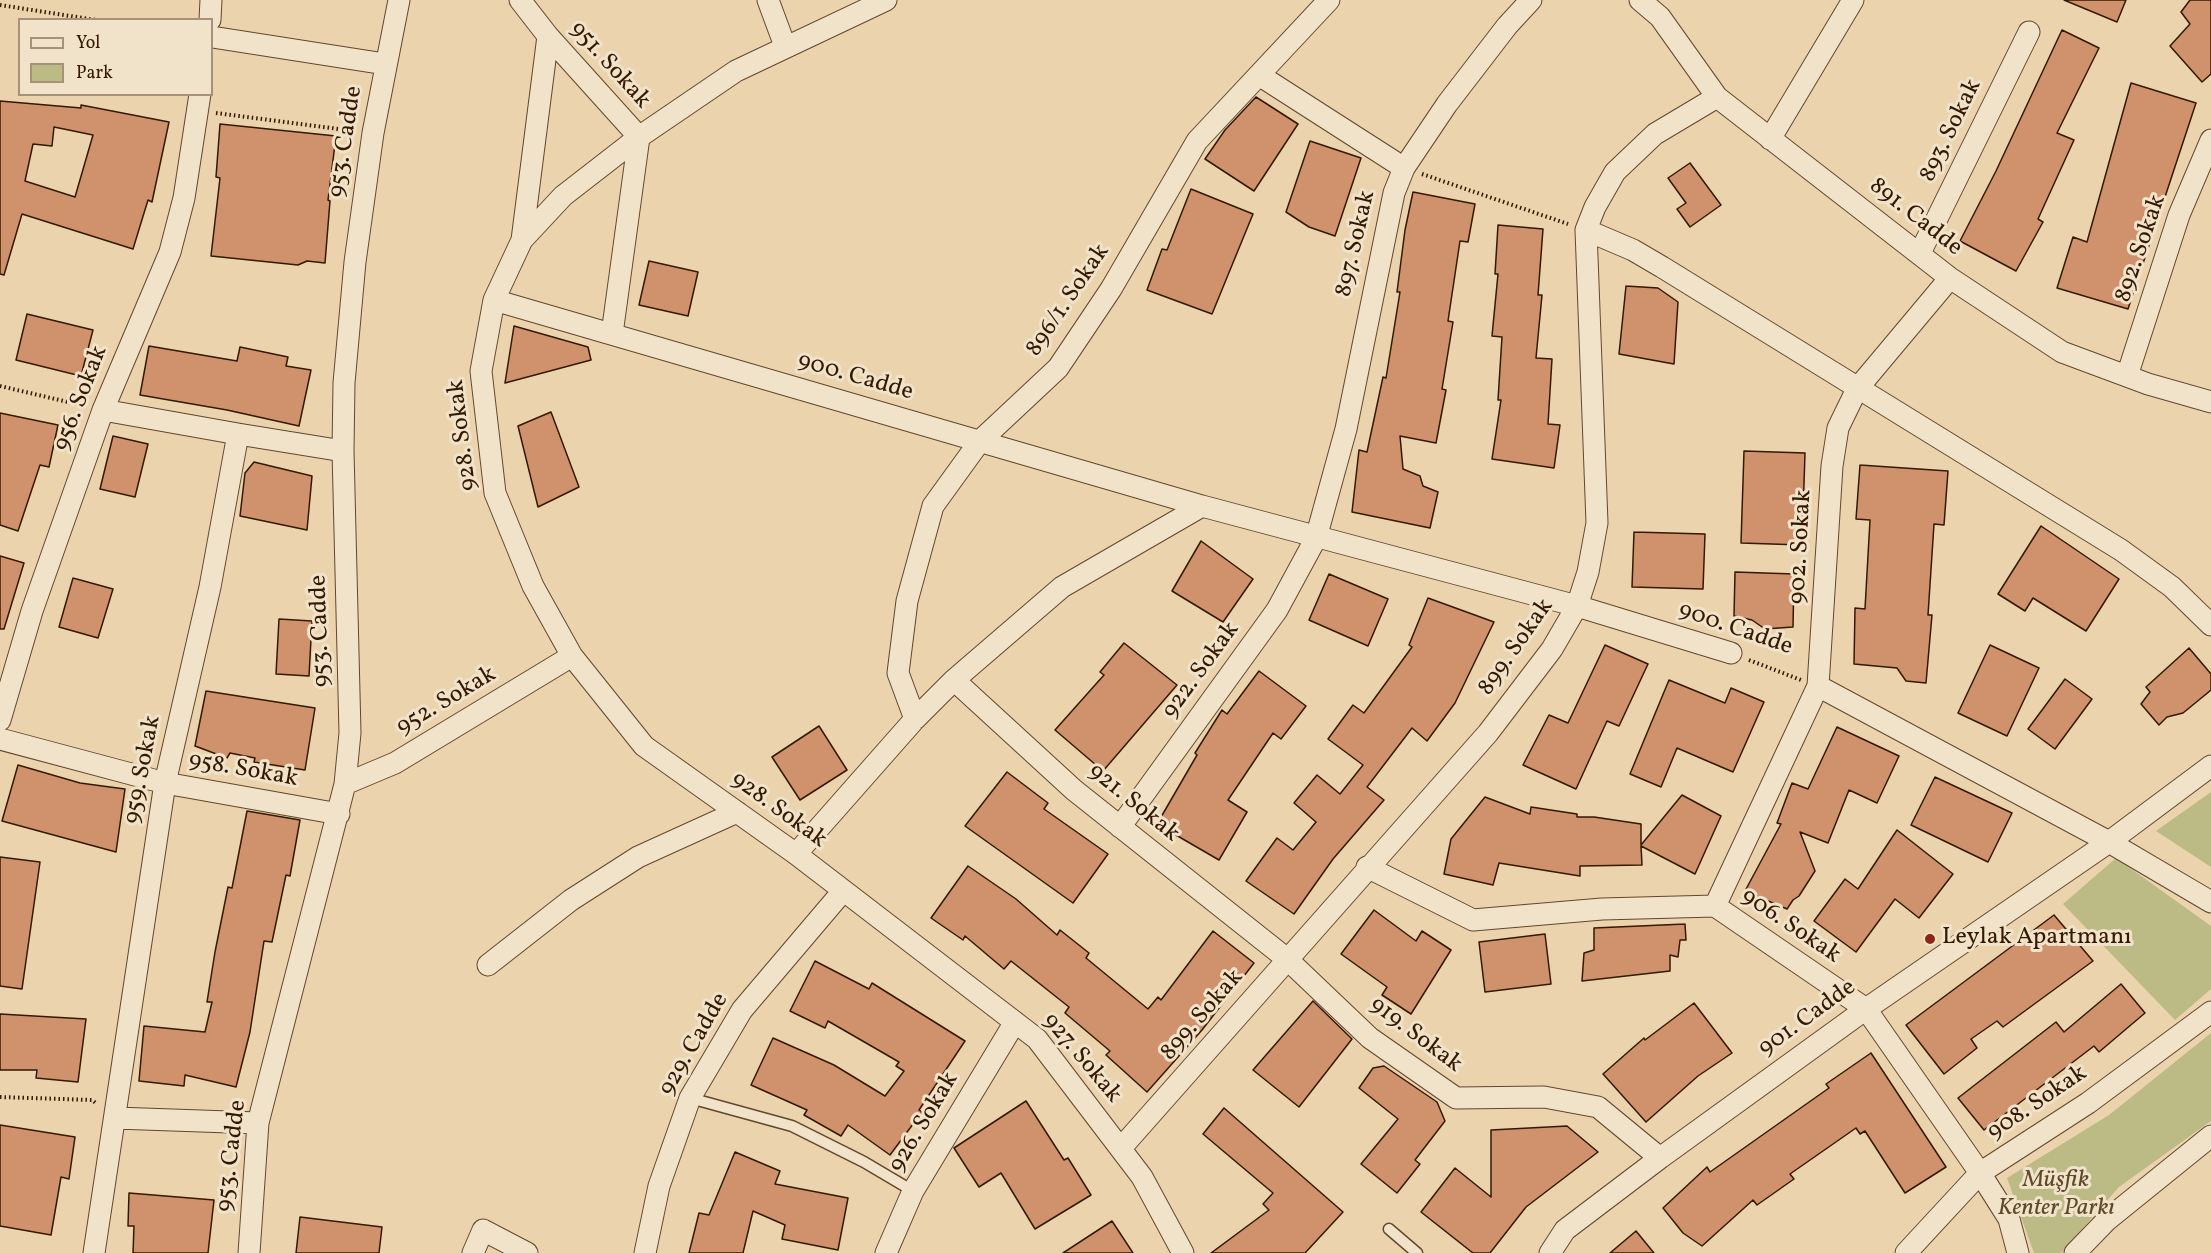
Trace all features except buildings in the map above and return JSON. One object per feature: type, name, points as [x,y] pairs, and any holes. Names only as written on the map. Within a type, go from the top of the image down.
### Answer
[{"type":"street","points":[[210,18],[211,0]]},
{"type":"street","name":"953. Cadde","points":[[249,1253],[258,1123],[345,784],[350,733],[343,451],[344,383],[354,273],[373,133],[399,0]]},
{"type":"street","name":"951. Sokak","points":[[520,0],[548,36],[639,137]]},
{"type":"street","points":[[768,0],[785,46]]},
{"type":"street","name":"928. Sokak","points":[[843,891],[796,854],[644,746],[572,656],[533,586],[495,493],[481,371],[494,300],[522,240],[563,196],[639,137],[736,71],[886,0]]},
{"type":"street","name":"896/1. Sokak","points":[[915,719],[898,673],[907,601],[933,506],[980,441],[1058,368],[1111,289],[1197,141],[1329,0]]},
{"type":"street","name":"897. Sokak","points":[[1316,538],[1346,429],[1394,193],[1404,168],[1447,104],[1507,26],[1531,0]]},
{"type":"street","name":"891. Cadde","points":[[1640,0],[1660,17],[1716,98],[1950,278],[2062,352],[2127,376],[2211,402]]},
{"type":"street","points":[[1770,139],[1853,0]]},
{"type":"street","name":"893. Sokak","points":[[1920,253],[2029,32]]},
{"type":"street","points":[[522,240],[548,36]]},
{"type":"street","points":[[213,37],[386,64]]},
{"type":"street","points":[[1259,75],[1404,168]]},
{"type":"street","name":"899. Sokak","points":[[1121,1148],[1367,867],[1488,733],[1552,649],[1577,606],[1588,572],[1597,523],[1586,230],[1594,207],[1615,172],[1655,134],[1716,98]]},
{"type":"street","name":"956. Sokak","points":[[0,720],[32,611],[103,410],[170,252],[184,198],[199,103]]},
{"type":"street","points":[[612,334],[639,137]]},
{"type":"street","name":"892. Sokak","points":[[2127,376],[2179,215],[2211,140]]},
{"type":"street","points":[[1586,230],[1633,250],[1662,267],[2121,550],[2172,587],[2211,625]]},
{"type":"street","name":"902. Sokak","points":[[1715,906],[1818,686],[1832,466],[1838,428],[1857,389],[1950,278]]},
{"type":"street","name":"900. Cadde","points":[[494,300],[1202,506],[1577,606],[1731,653]]},
{"type":"street","points":[[103,410],[343,451]]},
{"type":"street","name":"959. Sokak","points":[[94,1253],[165,783],[210,587],[238,434]]},
{"type":"street","points":[[796,854],[915,719],[954,680],[1062,587],[1202,506]]},
{"type":"street","name":"922. Sokak","points":[[1120,827],[1277,610],[1316,538]]},
{"type":"street","name":"952. Sokak","points":[[345,784],[395,763],[572,656]]},
{"type":"street","name":"921. Sokak","points":[[954,680],[1074,790],[1287,959]]},
{"type":"street","points":[[1818,686],[2109,842],[2211,902]]},
{"type":"street","name":"958. Sokak","points":[[0,739],[165,783],[339,814]]},
{"type":"street","name":"901. Cadde","points":[[1550,1253],[1566,1230],[1660,1158],[1866,1009],[2109,842],[2211,766]]},
{"type":"street","points":[[488,964],[571,900],[638,857],[737,812]]},
{"type":"street","name":"906. Sokak","points":[[1367,867],[1473,920],[1602,909],[1715,906],[1866,1009],[1980,1173],[2008,1219],[2018,1253]]},
{"type":"street","name":"927. Sokak","points":[[843,891],[1037,1039],[1142,1177],[1183,1253]]},
{"type":"street","name":"929. Cadde","points":[[645,1253],[659,1186],[690,1098],[742,1010],[843,891]]},
{"type":"street","name":"919. Sokak","points":[[1287,959],[1370,1038],[1456,1098],[1544,1097],[1598,1107],[1660,1158]]},
{"type":"street","name":"908. Sokak","points":[[1906,1253],[1980,1173],[2088,1102],[2211,1012]]},
{"type":"street","name":"926. Sokak","points":[[886,1253],[913,1191],[1015,1022]]},
{"type":"street","points":[[115,1118],[258,1123]]},
{"type":"street","points":[[2075,1253],[2108,1220],[2211,1136]]},
{"type":"street","points":[[473,1253],[483,1230],[527,1253]]},
{"type":"lane","points":[[690,1098],[792,1126],[864,1162],[913,1191]]},
{"type":"lane","points":[[1389,1229],[1417,1253]]},
{"type":"path","points":[[0,5],[83,18]]},
{"type":"path","points":[[199,103],[373,133]]},
{"type":"path","points":[[1404,168],[1586,230]]},
{"type":"path","points":[[0,386],[103,410]]},
{"type":"path","name":"900. Cadde","points":[[1731,653],[1818,686]]},
{"type":"path","points":[[0,1097],[92,1101],[115,1118]]},
{"type":"green space","points":[[2211,792],[2211,867],[2156,831]]},
{"type":"green space","points":[[2116,858],[2211,926],[2211,989],[2175,1020],[2063,904]]},
{"type":"green space","name":"Müşfik Kenter Parkı","points":[[2211,1033],[2211,1121],[2119,1187],[2061,1253],[2034,1253],[2007,1178],[2109,1115]]},
{"type":"place","name":"Leylak Apartmanı","points":[[1930,939]]}]
